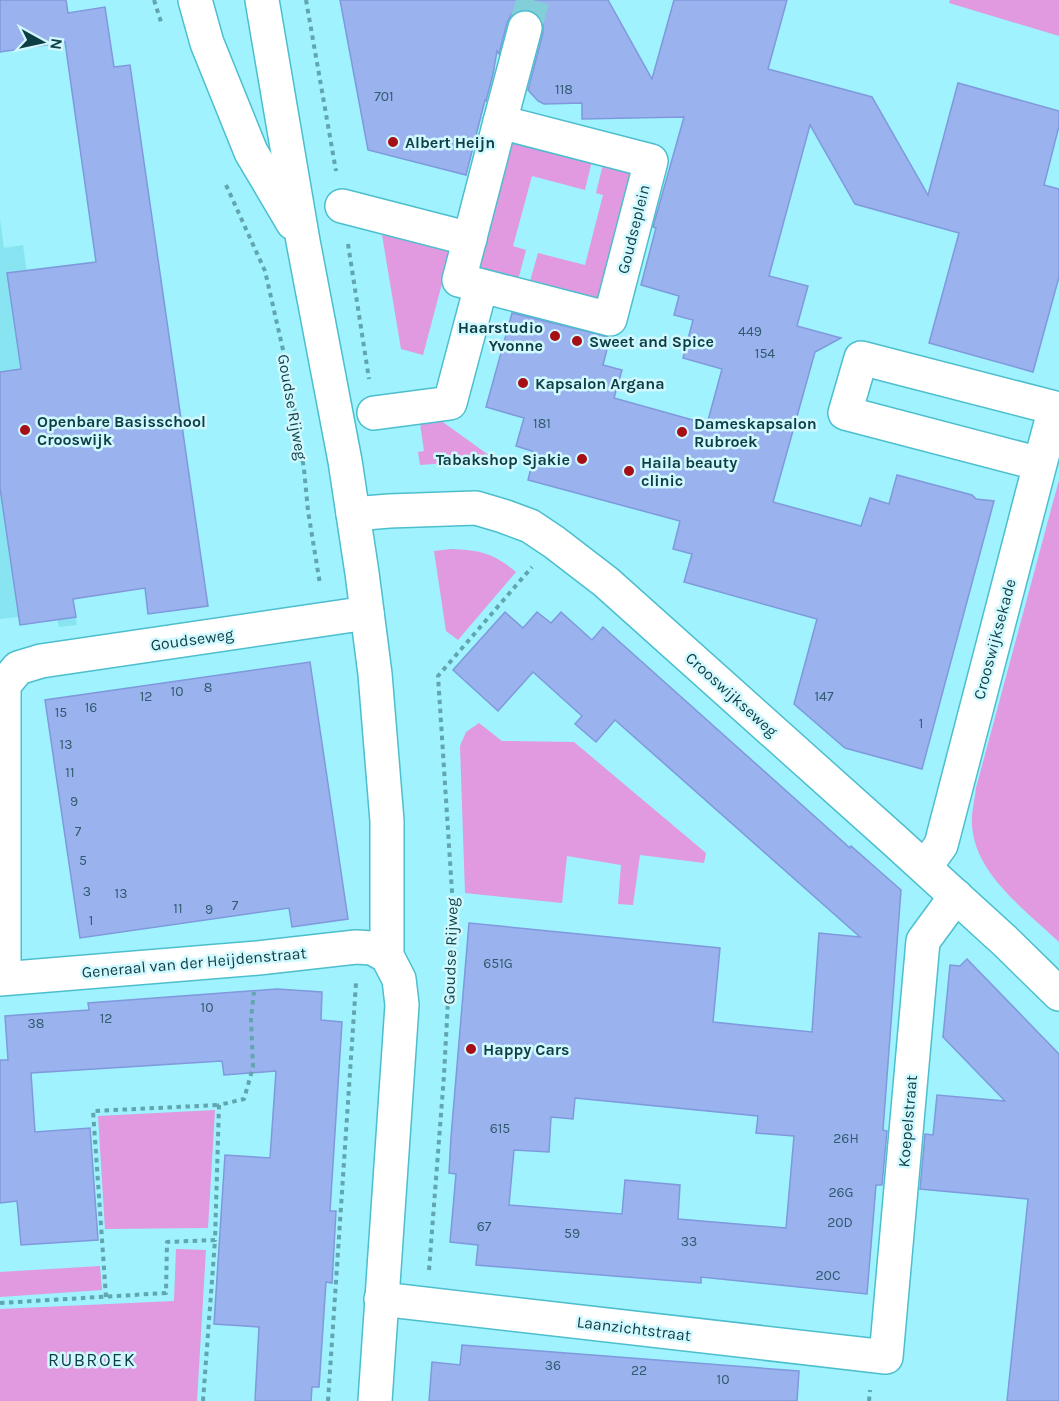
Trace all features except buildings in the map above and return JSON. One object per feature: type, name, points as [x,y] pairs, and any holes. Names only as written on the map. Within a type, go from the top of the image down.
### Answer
[{"type":"street","points":[[195,0],[207,43],[251,152],[303,241]]},
{"type":"street","points":[[261,0],[303,241],[345,461],[375,674],[387,821],[373,952],[399,979],[402,1005],[375,1401]]},
{"type":"street","name":"Goudseplein","points":[[500,122],[651,161],[610,319],[459,280],[500,122],[525,28]]},
{"type":"street","points":[[342,206],[470,239]]},
{"type":"street","points":[[374,413],[450,404],[481,286]]},
{"type":"street","name":"Crooswijksekade","points":[[925,867],[940,845],[1055,408],[861,358],[846,413],[1040,464]]},
{"type":"street","name":"Crooswijkseweg","points":[[353,514],[476,508],[530,526],[554,542],[606,582],[925,867],[1059,994]]},
{"type":"street","name":"Goudseweg","points":[[2,978],[4,686],[18,668],[41,661],[366,613]]},
{"type":"street","name":"Koepelstraat","points":[[886,1357],[923,941],[956,896]]},
{"type":"street","name":"Generaal van der Heijdenstraat","points":[[2,978],[258,958],[373,952]]},
{"type":"street","name":"Laanzichtstraat","points":[[381,1299],[886,1357]]},
{"type":"path","points":[[154,0],[163,27]]},
{"type":"path","name":"Goudse Rijweg","points":[[222,176],[265,271],[289,375],[326,620]]},
{"type":"path","name":"Goudse Rijweg","points":[[426,1304],[443,1086],[453,907],[438,676],[554,542]]},
{"type":"path","points":[[328,1401],[373,952]]},
{"type":"path","points":[[106,1297],[93,1111],[219,1106],[244,1099],[253,1067],[251,1019],[258,958]]},
{"type":"path","points":[[203,1401],[215,1240],[219,1106]]},
{"type":"path","points":[[0,1303],[166,1293],[167,1242],[215,1240]]},
{"type":"shaded area","points":[[950,0],[1059,0],[1059,36],[949,3]]},
{"type":"shaded area","points":[[508,135],[593,157],[585,190],[532,176],[513,246],[526,250],[518,280],[473,269]]},
{"type":"shaded area","points":[[604,160],[643,170],[607,306],[529,285],[538,253],[585,265],[603,195],[596,193]]},
{"type":"shaded area","name":"Openbare Basisschool Crooswijk","points":[[0,219],[4,248],[23,245],[77,625],[59,627],[56,613],[0,619]]},
{"type":"shaded area","points":[[380,223],[453,242],[423,355],[401,349]]},
{"type":"shaded area","points":[[429,412],[501,464],[473,461],[420,465],[418,452],[424,451],[420,423]]},
{"type":"shaded area","points":[[1059,480],[1059,942],[992,876],[975,843],[972,820],[976,788]]},
{"type":"shaded area","points":[[451,549],[486,554],[516,572],[458,640],[446,631],[434,551]]},
{"type":"shaded area","points":[[479,723],[502,741],[574,742],[706,853],[704,863],[640,855],[633,905],[618,904],[621,865],[567,856],[562,903],[465,893],[460,746],[466,732]]},
{"type":"shaded area","points":[[215,1110],[208,1228],[105,1229],[98,1116]]},
{"type":"shaded area","points":[[176,1249],[206,1250],[197,1401],[0,1401],[0,1309],[174,1301]]},
{"type":"shaded area","points":[[100,1266],[102,1290],[0,1297],[0,1272]]},
{"type":"tunnel","points":[[525,28],[533,0]]},
{"type":"place","name":"Albert Heijn","points":[[393,142]]},
{"type":"place","name":"Haarstudio Yvonne","points":[[555,336]]},
{"type":"place","name":"Sweet and Spice","points":[[577,341]]},
{"type":"place","name":"Kapsalon Argana","points":[[523,383]]},
{"type":"place","name":"Openbare Basisschool Crooswijk","points":[[25,430]]},
{"type":"place","name":"Dameskapsalon Rubroek","points":[[682,432]]},
{"type":"place","name":"Tabakshop Sjakie","points":[[582,459]]},
{"type":"place","name":"Haila beauty clinic","points":[[629,471]]},
{"type":"place","name":"Happy Cars","points":[[471,1049]]},
{"type":"district","name":"RUBROEK","points":[[92,1360]]}]
